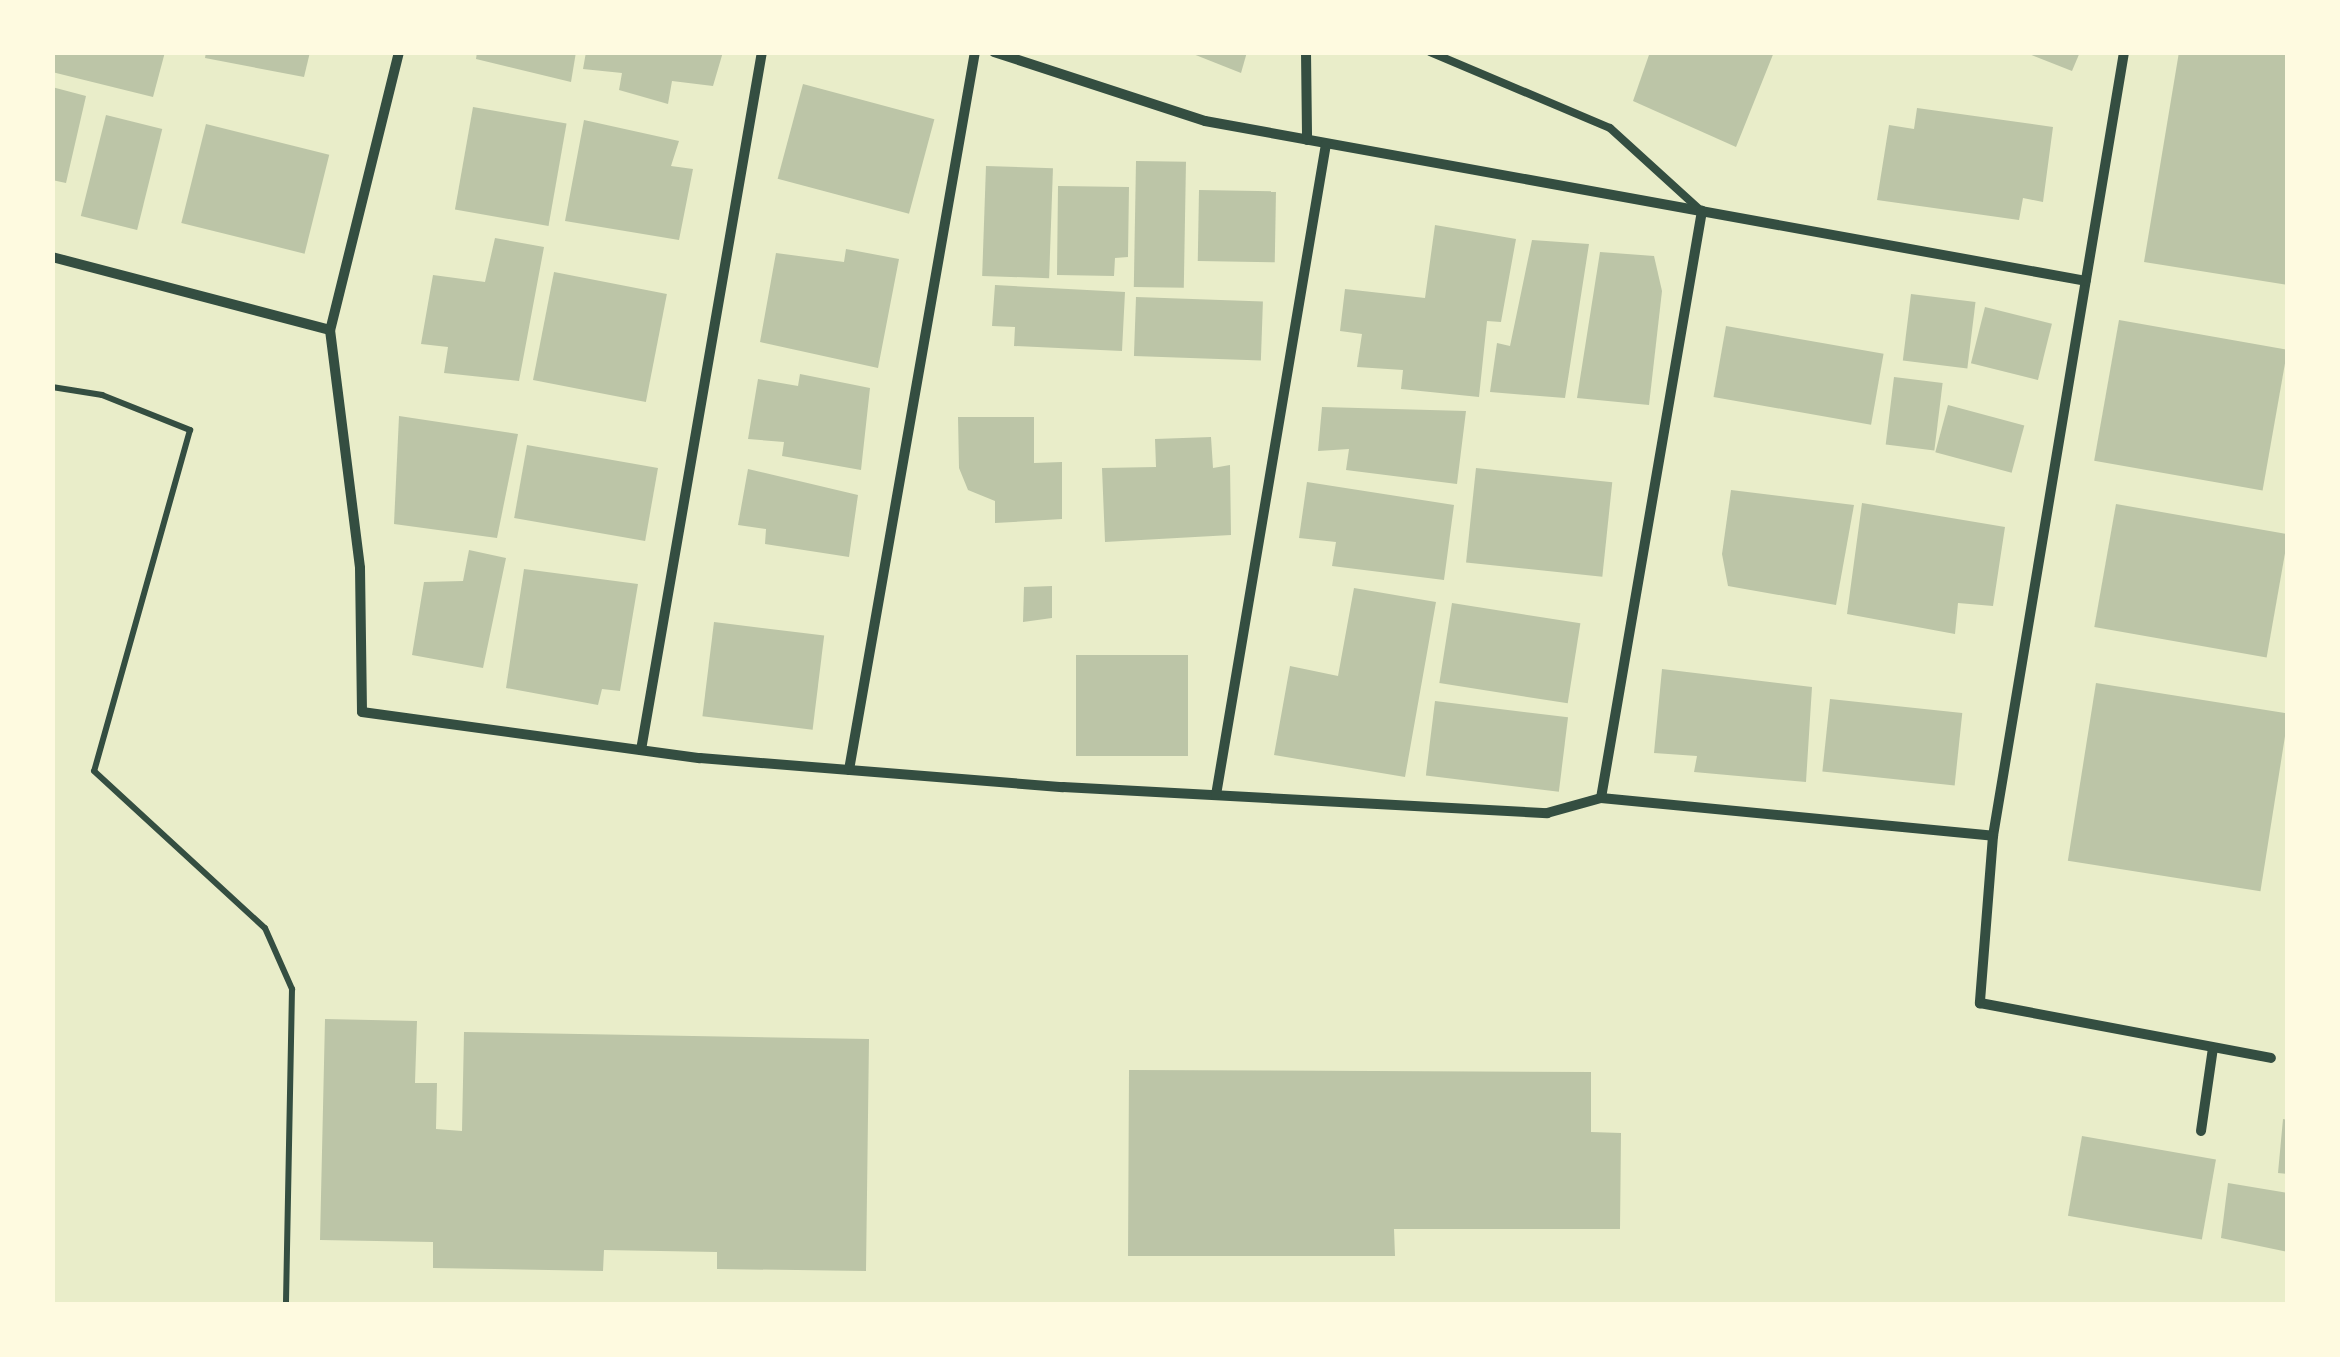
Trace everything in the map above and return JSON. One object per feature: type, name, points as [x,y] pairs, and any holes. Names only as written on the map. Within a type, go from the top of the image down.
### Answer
[{"type":"street","points":[[398,52],[330,330],[360,568],[362,712],[641,750],[849,770],[1548,812],[1601,798],[1993,836]]},
{"type":"street","points":[[641,750],[762,52]]},
{"type":"street","points":[[849,770],[975,52]]},
{"type":"street","points":[[994,52],[1205,121],[2086,281]]},
{"type":"street","points":[[1306,52],[1307,140]]},
{"type":"street","points":[[2124,52],[1993,836],[1980,1004],[2271,1058]]},
{"type":"street","points":[[1216,795],[1326,144]]},
{"type":"street","points":[[1601,798],[1702,212]]},
{"type":"street","points":[[52,257],[330,330]]},
{"type":"street","points":[[2201,1130],[2213,1048]]},
{"type":"lane","points":[[1430,52],[1610,128],[1702,212]]},
{"type":"path","points":[[52,387],[102,395],[190,430],[94,771],[265,928],[292,989],[286,1304]]},
{"type":"building","points":[[52,52],[165,52],[153,97],[52,72]]},
{"type":"building","points":[[206,52],[310,52],[304,77],[205,58]]},
{"type":"building","points":[[477,52],[576,52],[571,82],[476,59]]},
{"type":"building","points":[[586,52],[723,52],[713,86],[672,81],[668,104],[619,90],[622,73],[583,69]]},
{"type":"building","points":[[1188,52],[1247,52],[1241,73]]},
{"type":"building","points":[[1650,52],[1774,52],[1736,147],[1633,101]]},
{"type":"building","points":[[2024,52],[2080,52],[2072,71]]},
{"type":"building","points":[[2179,52],[2288,52],[2288,285],[2144,262]]},
{"type":"building","points":[[803,84],[934,119],[909,214],[778,179]]},
{"type":"building","points":[[52,87],[86,96],[66,183],[52,180]]},
{"type":"building","points":[[473,107],[567,123],[548,226],[455,209]]},
{"type":"building","points":[[1917,108],[2053,127],[2043,202],[2023,198],[2019,220],[1877,200],[1889,125],[1914,129]]},
{"type":"building","points":[[106,115],[162,129],[137,230],[81,216]]},
{"type":"building","points":[[584,120],[679,141],[671,166],[693,169],[679,240],[565,221]]},
{"type":"building","points":[[206,124],[329,155],[305,254],[181,223]]},
{"type":"building","points":[[1136,161],[1186,162],[1184,288],[1134,287]]},
{"type":"building","points":[[986,166],[1053,168],[1049,278],[982,276]]},
{"type":"building","points":[[1058,186],[1129,187],[1128,257],[1115,258],[1114,276],[1057,275]]},
{"type":"building","points":[[1199,190],[1276,191],[1275,262],[1198,261]]},
{"type":"building","points":[[1435,225],[1516,239],[1501,322],[1487,321],[1479,397],[1401,389],[1403,370],[1357,367],[1362,334],[1340,331],[1345,289],[1425,298]]},
{"type":"building","points":[[495,238],[544,247],[519,381],[444,373],[448,347],[421,344],[433,275],[485,282]]},
{"type":"building","points":[[1532,240],[1589,244],[1565,398],[1490,392],[1497,343],[1510,346]]},
{"type":"building","points":[[846,249],[899,259],[878,368],[760,342],[776,253],[844,262]]},
{"type":"building","points":[[1600,252],[1654,256],[1662,291],[1649,405],[1577,398]]},
{"type":"building","points":[[554,272],[667,294],[646,402],[533,380]]},
{"type":"building","points":[[995,285],[1125,292],[1122,351],[1014,346],[1015,327],[992,326]]},
{"type":"building","points":[[1911,294],[1976,302],[1967,368],[1903,361]]},
{"type":"building","points":[[1136,297],[1263,301],[1261,360],[1134,356]]},
{"type":"building","points":[[1985,307],[2052,324],[2038,380],[1971,363]]},
{"type":"building","points":[[2119,320],[2287,350],[2263,491],[2094,461]]},
{"type":"building","points":[[1726,326],[1884,354],[1871,425],[1713,397]]},
{"type":"building","points":[[800,374],[870,388],[861,470],[782,456],[784,442],[748,439],[758,379],[798,386]]},
{"type":"building","points":[[1894,377],[1943,383],[1934,450],[1886,444]]},
{"type":"building","points":[[1948,405],[2024,425],[2012,473],[1935,452]]},
{"type":"building","points":[[1322,407],[1466,411],[1457,484],[1346,470],[1349,449],[1318,451]]},
{"type":"building","points":[[399,416],[518,434],[497,538],[394,524]]},
{"type":"building","points":[[958,417],[1034,417],[1034,463],[1062,462],[1062,519],[995,523],[995,501],[968,490],[959,468]]},
{"type":"building","points":[[1211,437],[1213,468],[1230,465],[1231,535],[1105,542],[1102,468],[1156,467],[1155,439]]},
{"type":"building","points":[[527,445],[658,468],[645,541],[514,518]]},
{"type":"building","points":[[1476,468],[1612,482],[1602,577],[1466,562]]},
{"type":"building","points":[[748,469],[858,495],[849,557],[765,544],[766,529],[738,525]]},
{"type":"building","points":[[1307,482],[1454,505],[1444,580],[1332,566],[1336,542],[1299,538]]},
{"type":"building","points":[[1731,490],[1854,505],[1836,605],[1728,586],[1722,554]]},
{"type":"building","points":[[1862,503],[2005,527],[1993,606],[1958,603],[1955,634],[1847,614]]},
{"type":"building","points":[[2116,504],[2288,534],[2267,657],[2094,627]]},
{"type":"building","points":[[469,550],[506,558],[483,668],[412,655],[424,582],[463,581]]},
{"type":"building","points":[[524,569],[638,584],[620,691],[602,689],[598,705],[506,688]]},
{"type":"building","points":[[1052,586],[1052,618],[1023,622],[1024,587]]},
{"type":"building","points":[[1354,588],[1436,602],[1405,777],[1274,755],[1290,666],[1338,676]]},
{"type":"building","points":[[1452,603],[1580,623],[1568,703],[1439,683]]},
{"type":"building","points":[[714,622],[824,636],[813,730],[702,716]]},
{"type":"building","points":[[1076,655],[1188,655],[1188,756],[1076,756]]},
{"type":"building","points":[[1662,669],[1812,687],[1806,782],[1694,772],[1697,756],[1654,753]]},
{"type":"building","points":[[2096,683],[2288,713],[2260,891],[2068,861]]},
{"type":"building","points":[[1830,699],[1962,713],[1955,786],[1822,772]]},
{"type":"building","points":[[1435,701],[1568,717],[1559,792],[1426,775]]},
{"type":"building","points":[[325,1019],[417,1021],[415,1083],[437,1083],[436,1129],[462,1131],[464,1032],[869,1039],[866,1271],[717,1269],[717,1252],[604,1250],[603,1271],[433,1268],[433,1242],[320,1240]]},
{"type":"building","points":[[1129,1070],[1591,1072],[1591,1132],[1621,1133],[1620,1229],[1394,1229],[1395,1256],[1128,1256]]},
{"type":"building","points":[[2283,1119],[2288,1120],[2288,1174],[2278,1173]]},
{"type":"building","points":[[2082,1136],[2216,1160],[2202,1239],[2068,1216]]},
{"type":"building","points":[[2228,1183],[2288,1193],[2288,1252],[2221,1238]]}]
